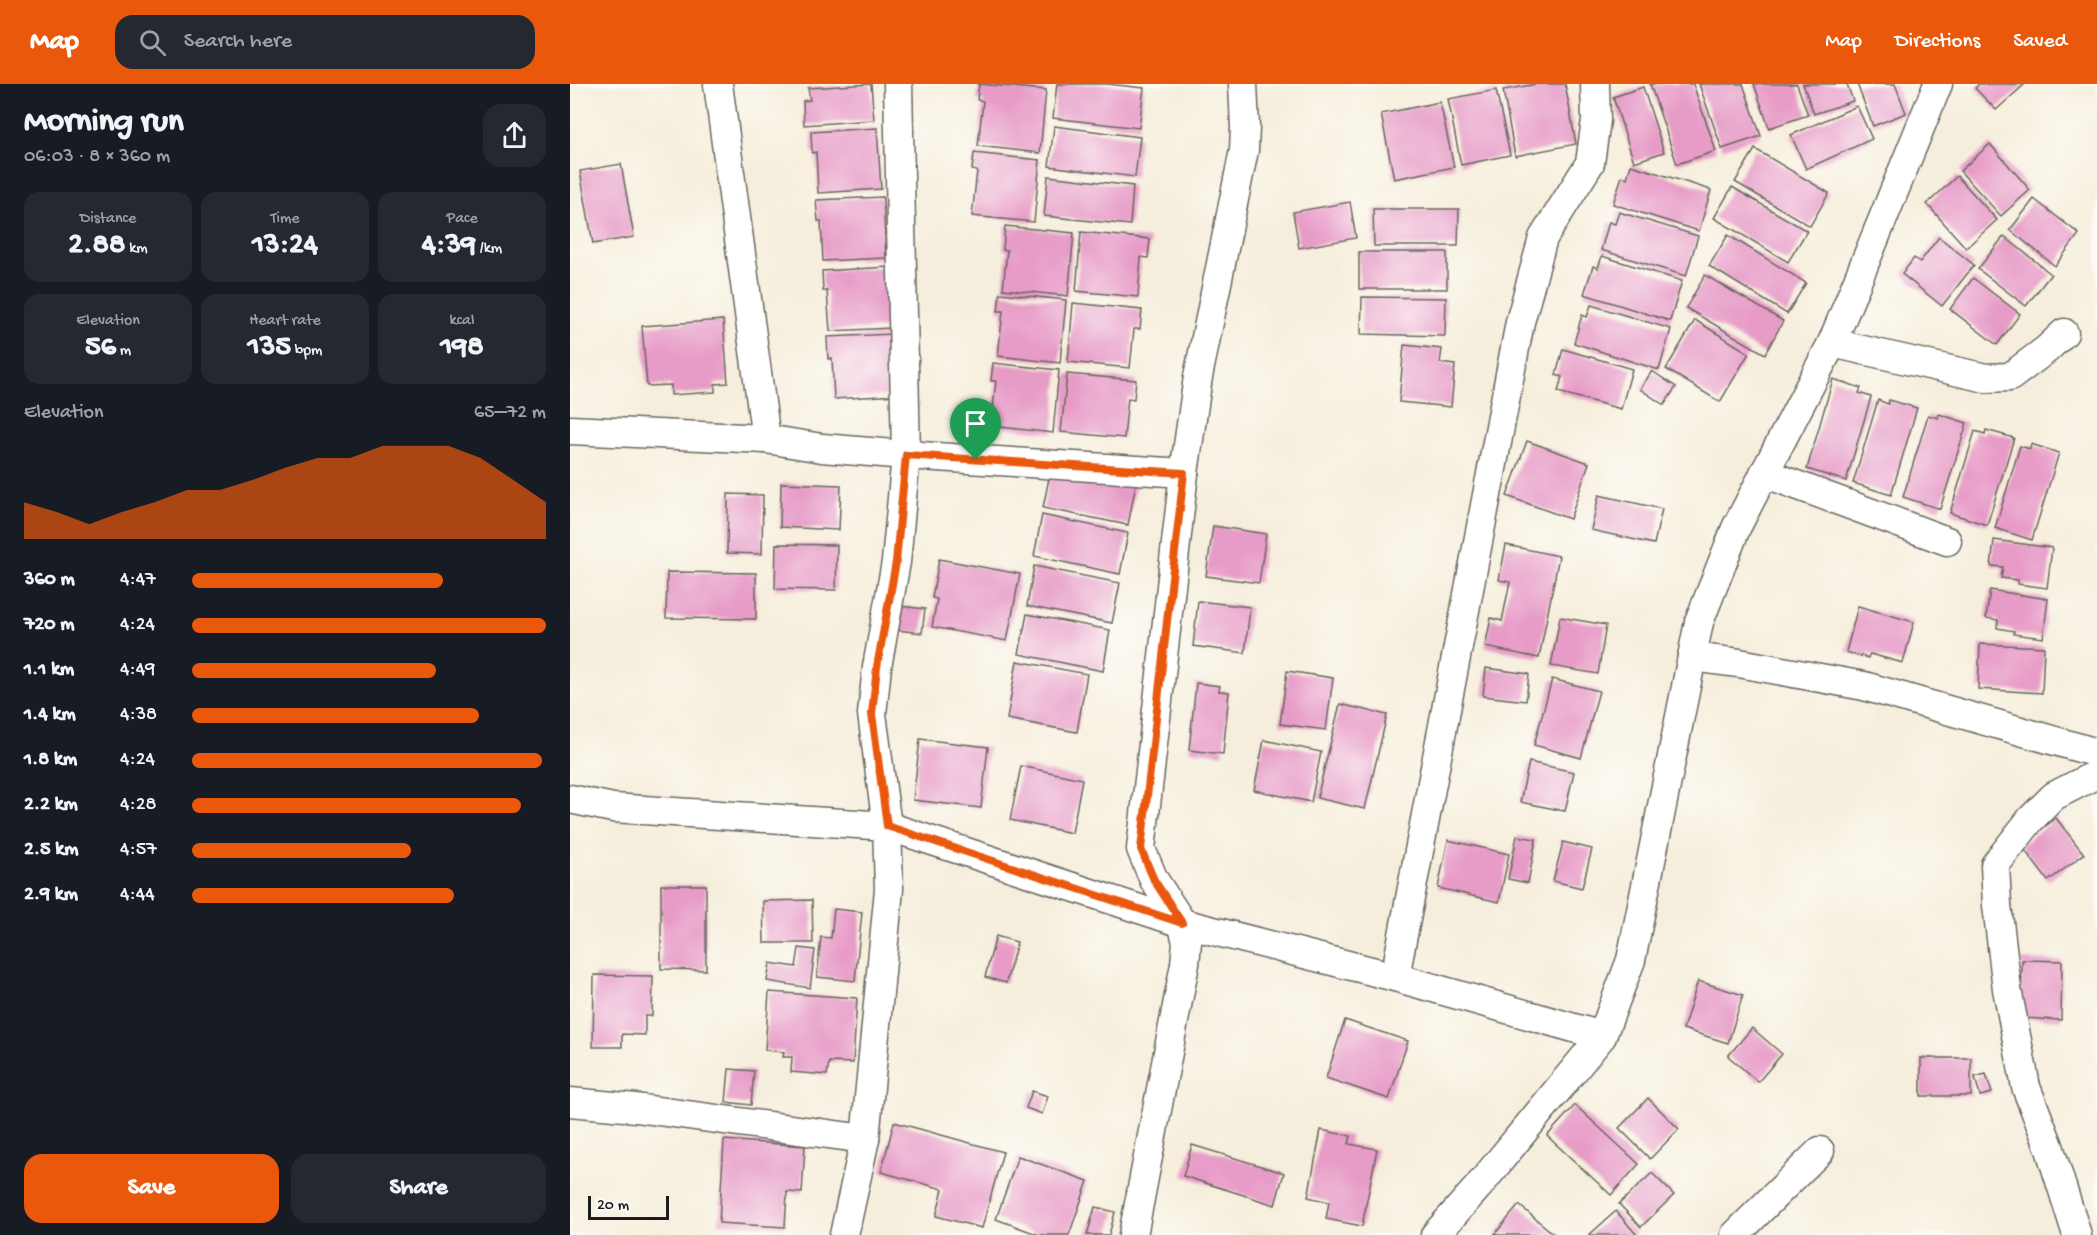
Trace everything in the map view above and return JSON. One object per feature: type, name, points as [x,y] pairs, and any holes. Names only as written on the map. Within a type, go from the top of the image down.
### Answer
[{"type":"street","points":[[718,84],[766,439]]},
{"type":"street","points":[[844,1235],[865,1139],[889,888],[887,826],[872,714],[877,667],[896,562],[906,455],[898,84]]},
{"type":"street","points":[[1133,1235],[1185,964],[1187,942],[1182,923],[1154,880],[1141,849],[1184,473],[1198,377],[1244,150],[1243,84]]},
{"type":"street","points":[[1395,977],[1520,322],[1544,238],[1590,163],[1596,120],[1595,84]]},
{"type":"street","points":[[1434,1235],[1478,1187],[1602,1036],[1631,960],[1699,622],[1736,528],[1832,343],[1938,84]]},
{"type":"street","points":[[1832,343],[1986,378],[2010,376],[2047,349],[2064,333]]},
{"type":"street","points":[[570,430],[766,439],[822,448],[906,455],[1184,473]]},
{"type":"street","points":[[1764,473],[1947,541]]},
{"type":"street","points":[[1692,657],[1739,663],[1864,686],[2097,753]]},
{"type":"street","points":[[2077,1235],[2049,1146],[2026,1087],[2007,989],[1997,905],[1995,865],[2031,819],[2054,796],[2097,774]]},
{"type":"street","points":[[570,799],[613,808],[887,826],[1182,923],[1395,977],[1602,1036]]},
{"type":"street","points":[[570,1102],[636,1108],[865,1139]]},
{"type":"street","points":[[1735,1235],[1820,1151]]},
{"type":"building","points":[[871,84],[874,120],[804,125],[803,101],[810,100],[808,88]]},
{"type":"building","points":[[979,84],[1046,90],[1040,153],[978,146],[983,101],[977,100]]},
{"type":"building","points":[[1057,84],[1107,84],[1144,88],[1139,128],[1053,118]]},
{"type":"building","points":[[1537,84],[1565,84],[1576,144],[1515,156],[1503,90]]},
{"type":"building","points":[[1650,84],[1693,84],[1716,151],[1677,164]]},
{"type":"building","points":[[1699,84],[1743,84],[1761,136],[1722,149]]},
{"type":"building","points":[[1754,84],[1797,84],[1808,115],[1769,128]]},
{"type":"building","points":[[1803,84],[1847,84],[1853,101],[1814,114]]},
{"type":"building","points":[[1857,84],[1895,84],[1906,113],[1873,126]]},
{"type":"building","points":[[1979,84],[2025,84],[1996,110],[1975,88]]},
{"type":"building","points":[[1643,87],[1664,152],[1634,162],[1613,97]]},
{"type":"building","points":[[1496,90],[1510,155],[1461,165],[1448,99]]},
{"type":"building","points":[[1440,102],[1454,167],[1394,179],[1381,114]]},
{"type":"building","points":[[1857,106],[1872,139],[1806,169],[1791,135]]},
{"type":"building","points":[[1054,126],[1140,137],[1135,177],[1049,166]]},
{"type":"building","points":[[877,128],[881,189],[818,193],[816,152],[812,153],[811,132]]},
{"type":"building","points":[[1990,144],[2030,190],[2001,216],[1960,171]]},
{"type":"building","points":[[1755,149],[1829,193],[1810,226],[1735,182]]},
{"type":"building","points":[[974,153],[1040,160],[1034,222],[972,216],[977,171],[972,170]]},
{"type":"building","points":[[621,164],[634,237],[593,244],[580,171]]},
{"type":"building","points":[[1631,165],[1711,190],[1699,231],[1613,204],[1622,176],[1627,178]]},
{"type":"building","points":[[1048,176],[1133,186],[1130,225],[1044,216]]},
{"type":"building","points":[[1957,176],[1997,220],[1966,248],[1927,204]]},
{"type":"building","points":[[1732,187],[1807,231],[1788,262],[1714,218]]},
{"type":"building","points":[[883,197],[886,258],[823,261],[821,221],[818,221],[816,200]]},
{"type":"building","points":[[2034,199],[2079,234],[2055,266],[2010,230]]},
{"type":"building","points":[[1350,202],[1356,238],[1299,248],[1293,212]]},
{"type":"building","points":[[1373,209],[1459,209],[1458,246],[1374,246]]},
{"type":"building","points":[[1619,212],[1698,236],[1686,276],[1601,250],[1609,222],[1615,224]]},
{"type":"building","points":[[1005,226],[1074,233],[1068,296],[1003,289],[1007,250],[1003,250]]},
{"type":"building","points":[[1081,232],[1150,239],[1148,258],[1141,257],[1138,297],[1076,291]]},
{"type":"building","points":[[1728,235],[1806,283],[1787,314],[1709,266]]},
{"type":"building","points":[[2004,236],[2051,274],[2026,306],[1978,269]]},
{"type":"building","points":[[1939,237],[1974,265],[1942,306],[1902,274],[1914,258],[1920,262]]},
{"type":"building","points":[[1359,252],[1447,252],[1447,289],[1359,289]]},
{"type":"building","points":[[1602,256],[1682,281],[1670,321],[1584,294],[1593,266],[1598,268]]},
{"type":"building","points":[[888,267],[892,328],[830,331],[827,291],[823,291],[822,271]]},
{"type":"building","points":[[1705,275],[1783,321],[1765,354],[1686,308]]},
{"type":"building","points":[[1973,278],[2020,314],[1997,345],[1950,309]]},
{"type":"building","points":[[1000,293],[1066,300],[1060,363],[998,356],[1003,311],[998,311]]},
{"type":"building","points":[[1362,297],[1446,298],[1445,336],[1361,334]]},
{"type":"building","points":[[1073,303],[1142,310],[1140,329],[1134,329],[1130,368],[1068,362]]},
{"type":"building","points":[[1591,305],[1671,329],[1659,370],[1574,343],[1582,315],[1587,317]]},
{"type":"building","points":[[723,320],[728,383],[715,384],[715,392],[671,395],[671,385],[647,386],[642,326]]},
{"type":"building","points":[[1695,320],[1749,353],[1720,402],[1666,369]]},
{"type":"building","points":[[893,334],[896,395],[834,399],[832,358],[828,359],[827,337]]},
{"type":"building","points":[[1404,345],[1442,349],[1440,363],[1455,365],[1451,407],[1399,402]]},
{"type":"building","points":[[1563,349],[1632,369],[1621,409],[1558,392],[1562,377],[1556,375]]},
{"type":"building","points":[[993,363],[1059,370],[1053,433],[991,426],[996,381],[991,381]]},
{"type":"building","points":[[1652,371],[1676,387],[1664,405],[1640,389]]},
{"type":"building","points":[[1067,374],[1136,380],[1134,399],[1128,398],[1124,438],[1061,432]]},
{"type":"building","points":[[1833,379],[1861,388],[1859,393],[1871,397],[1846,481],[1807,469]]},
{"type":"building","points":[[1878,400],[1888,404],[1889,400],[1917,408],[1891,495],[1853,483]]},
{"type":"building","points":[[1939,414],[1967,423],[1940,509],[1903,497],[1928,415],[1938,418]]},
{"type":"building","points":[[1986,430],[2014,438],[1987,525],[1950,513],[1975,431],[1985,434]]},
{"type":"building","points":[[1527,441],[1589,463],[1570,519],[1507,496]]},
{"type":"building","points":[[2031,444],[2059,453],[2032,540],[1995,528],[2020,446],[2030,449]]},
{"type":"building","points":[[1051,468],[1136,484],[1128,525],[1043,508]]},
{"type":"building","points":[[781,483],[841,485],[839,530],[780,527]]},
{"type":"building","points":[[728,494],[763,495],[762,554],[727,553]]},
{"type":"building","points":[[1599,495],[1662,509],[1654,544],[1591,530]]},
{"type":"building","points":[[1042,515],[1128,533],[1120,574],[1034,556]]},
{"type":"building","points":[[1213,526],[1266,534],[1259,583],[1206,576]]},
{"type":"building","points":[[1994,540],[2052,548],[2047,588],[2018,584],[2018,580],[2001,578],[2003,567],[1991,566]]},
{"type":"building","points":[[776,544],[837,545],[836,590],[775,589]]},
{"type":"building","points":[[1506,545],[1559,556],[1539,658],[1485,647],[1491,618],[1502,621],[1510,582],[1499,580]]},
{"type":"building","points":[[939,559],[1020,574],[1007,641],[932,627],[937,599],[932,598]]},
{"type":"building","points":[[1034,566],[1120,583],[1112,623],[1027,606]]},
{"type":"building","points":[[667,572],[756,573],[756,619],[666,618]]},
{"type":"building","points":[[1990,590],[2048,599],[2043,638],[2013,634],[2014,631],[1997,628],[1998,620],[1986,618]]},
{"type":"building","points":[[1198,601],[1250,607],[1245,653],[1193,646]]},
{"type":"building","points":[[900,606],[925,609],[922,633],[897,630]]},
{"type":"building","points":[[1858,606],[1914,622],[1903,663],[1870,654],[1868,658],[1846,652]]},
{"type":"building","points":[[1027,614],[1110,630],[1103,671],[1019,654]]},
{"type":"building","points":[[1560,617],[1606,625],[1598,674],[1551,666]]},
{"type":"building","points":[[1980,644],[2044,647],[2042,693],[1978,689]]},
{"type":"building","points":[[1017,661],[1087,674],[1077,732],[1007,719]]},
{"type":"building","points":[[1486,668],[1529,674],[1526,701],[1483,696]]},
{"type":"building","points":[[1287,671],[1333,678],[1326,730],[1280,724]]},
{"type":"building","points":[[1552,679],[1599,691],[1581,758],[1534,745]]},
{"type":"building","points":[[1196,683],[1220,686],[1219,691],[1229,692],[1223,754],[1189,750]]},
{"type":"building","points":[[1340,704],[1387,715],[1365,809],[1317,798]]},
{"type":"building","points":[[920,739],[988,747],[981,808],[913,800]]},
{"type":"building","points":[[1264,740],[1321,752],[1311,802],[1254,790]]},
{"type":"building","points":[[1529,762],[1574,772],[1565,811],[1520,802]]},
{"type":"building","points":[[1021,766],[1082,779],[1072,833],[1010,820]]},
{"type":"building","points":[[2056,818],[2084,854],[2048,881],[2021,845]]},
{"type":"building","points":[[1517,836],[1536,839],[1528,883],[1508,879]]},
{"type":"building","points":[[1448,840],[1509,854],[1499,902],[1438,888]]},
{"type":"building","points":[[1563,842],[1592,849],[1582,888],[1553,881]]},
{"type":"building","points":[[661,885],[706,885],[706,970],[661,969]]},
{"type":"building","points":[[812,900],[813,943],[764,943],[763,901]]},
{"type":"building","points":[[834,909],[862,912],[855,981],[817,977],[821,937],[831,938]]},
{"type":"building","points":[[996,936],[1017,942],[1006,983],[985,977]]},
{"type":"building","points":[[799,948],[815,950],[810,988],[767,981],[770,963],[796,967]]},
{"type":"building","points":[[2022,960],[2062,961],[2061,1020],[2021,1018]]},
{"type":"building","points":[[594,975],[653,976],[652,1016],[645,1016],[645,1035],[622,1034],[622,1047],[593,1047]]},
{"type":"building","points":[[1698,981],[1743,995],[1728,1043],[1683,1029]]},
{"type":"building","points":[[769,992],[857,998],[853,1063],[829,1062],[827,1075],[791,1072],[792,1057],[783,1057],[784,1052],[765,1050]]},
{"type":"building","points":[[1345,1020],[1408,1041],[1389,1099],[1326,1078]]},
{"type":"building","points":[[1752,1028],[1782,1054],[1758,1082],[1728,1056]]},
{"type":"building","points":[[1921,1058],[1971,1058],[1971,1096],[1921,1096]]},
{"type":"building","points":[[729,1069],[754,1071],[751,1105],[726,1102]]},
{"type":"building","points":[[1986,1074],[1992,1093],[1980,1096],[1975,1077]]},
{"type":"building","points":[[1032,1091],[1048,1096],[1042,1114],[1026,1108]]},
{"type":"building","points":[[1648,1098],[1679,1129],[1650,1159],[1619,1128]]},
{"type":"building","points":[[1575,1105],[1639,1164],[1611,1195],[1547,1136]]},
{"type":"building","points":[[894,1122],[1003,1152],[982,1228],[936,1216],[943,1189],[881,1172]]},
{"type":"building","points":[[1321,1130],[1351,1136],[1349,1144],[1377,1149],[1362,1226],[1326,1219],[1329,1202],[1308,1197]]},
{"type":"building","points":[[724,1140],[805,1146],[802,1193],[787,1192],[785,1227],[719,1223]]},
{"type":"building","points":[[1192,1145],[1284,1173],[1275,1205],[1183,1176]]},
{"type":"building","points":[[1018,1156],[1088,1181],[1069,1235],[1039,1235],[996,1219]]},
{"type":"building","points":[[1652,1173],[1674,1195],[1641,1227],[1619,1204]]},
{"type":"building","points":[[1519,1205],[1555,1235],[1494,1235]]},
{"type":"building","points":[[1095,1207],[1115,1212],[1109,1235],[1087,1235]]},
{"type":"building","points":[[1616,1211],[1637,1235],[1589,1235]]},
{"type":"route","points":[[906,455],[976,460],[1184,473],[1141,849],[1154,880],[1182,923],[887,826],[872,714],[877,667],[896,562],[906,455]]}]
